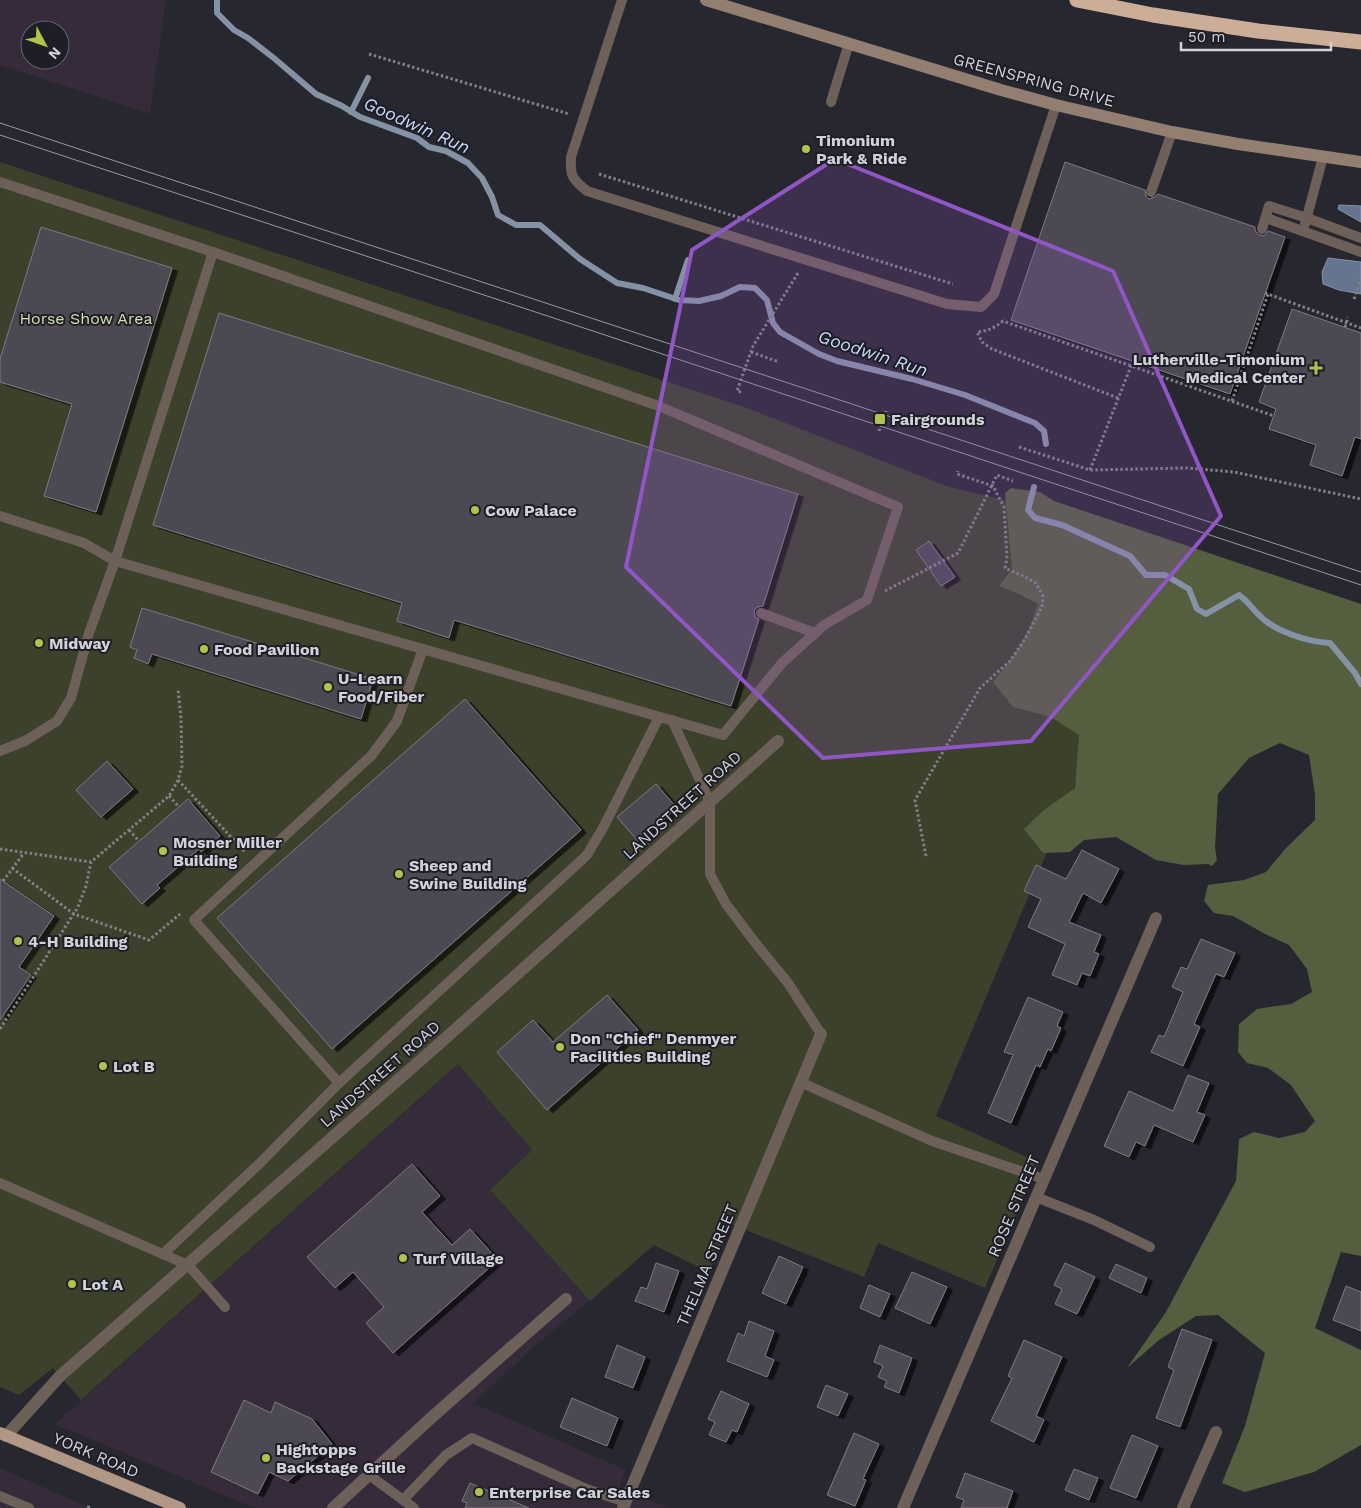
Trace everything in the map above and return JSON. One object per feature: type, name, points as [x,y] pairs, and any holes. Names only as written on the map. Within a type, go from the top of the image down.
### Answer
[{"type":"highway","points":[[1076,0],[1258,31],[1361,42]]},
{"type":"main road","name":"GREENSPRING DRIVE","points":[[706,0],[1056,105],[1172,132],[1238,144],[1361,162]]},
{"type":"main road","name":"YORK ROAD","points":[[3,1434],[180,1508]]},
{"type":"street","name":"LANDSTREET ROAD","points":[[3,1434],[60,1376],[447,1038],[778,741]]},
{"type":"street","name":"ROSE STREET","points":[[903,1508],[1156,918]]},
{"type":"street","name":"THELMA STREET","points":[[624,1505],[821,1034]]},
{"type":"street","points":[[334,1508],[566,1299]]},
{"type":"street","points":[[1183,1508],[1216,1432]]},
{"type":"lane","points":[[622,0],[572,157],[570,171],[577,182],[588,190],[947,304],[981,306],[994,294],[1056,105]]},
{"type":"lane","points":[[831,102],[849,43]]},
{"type":"lane","points":[[1151,192],[1172,132]]},
{"type":"lane","points":[[1304,232],[1323,157]]},
{"type":"lane","points":[[0,182],[213,252],[656,405],[898,507],[867,600],[824,625],[782,663],[723,735],[115,561],[84,543],[0,516]]},
{"type":"lane","points":[[1262,229],[1269,206],[1361,238]]},
{"type":"lane","points":[[1266,218],[1361,252]]},
{"type":"lane","points":[[0,752],[25,742],[57,721],[71,698],[89,633],[115,561],[213,252]]},
{"type":"lane","points":[[761,613],[815,633]]},
{"type":"lane","points":[[338,1084],[194,920],[372,755],[397,721],[423,649]]},
{"type":"lane","points":[[163,1254],[258,1164],[338,1084],[587,855],[604,826],[659,717]]},
{"type":"lane","points":[[672,720],[710,802],[710,874],[726,904],[788,983],[821,1034]]},
{"type":"lane","points":[[800,1082],[932,1141],[1044,1179]]},
{"type":"lane","points":[[0,1183],[188,1265],[225,1307]]},
{"type":"lane","points":[[1036,1197],[1094,1220],[1150,1247]]},
{"type":"lane","points":[[402,1500],[446,1455],[472,1438],[624,1505]]},
{"type":"lane","points":[[369,1475],[414,1508]]},
{"type":"lane","points":[[0,1496],[28,1508]]},
{"type":"path","points":[[369,54],[569,114]]},
{"type":"path","points":[[599,174],[953,284]]},
{"type":"path","points":[[741,392],[738,391],[753,346],[798,272]]},
{"type":"path","points":[[1354,299],[1361,278]]},
{"type":"path","points":[[1232,401],[1267,293],[1361,328]]},
{"type":"path","points":[[1345,327],[1348,317]]},
{"type":"path","points":[[1118,398],[992,348],[982,342],[977,332],[987,331],[1003,321],[1274,416]]},
{"type":"path","points":[[751,352],[779,362]]},
{"type":"path","points":[[1090,470],[1131,366]]},
{"type":"path","points":[[880,431],[886,411]]},
{"type":"path","points":[[1019,447],[1090,470],[1188,468],[1234,472],[1361,499]]},
{"type":"path","points":[[926,856],[915,800],[980,688],[1010,661],[1025,639],[1042,607],[1043,596],[1036,583],[1005,568],[1007,558],[1004,507],[992,486],[956,474],[958,471]]},
{"type":"path","points":[[867,600],[958,553],[997,475],[1013,481]]},
{"type":"path","points":[[0,1029],[78,907],[86,886],[91,862],[169,796],[178,780],[182,766],[182,757],[178,689]]},
{"type":"path","points":[[178,780],[256,863]]},
{"type":"path","points":[[169,796],[179,807]]},
{"type":"path","points":[[129,830],[139,841]]},
{"type":"path","points":[[0,849],[91,862]]},
{"type":"path","points":[[3,881],[24,852]]},
{"type":"path","points":[[12,868],[74,914],[149,940],[179,914]]},
{"type":"highlighted area","points":[[835,159],[1113,271],[1221,516],[1031,741],[823,758],[626,567],[692,250]]},
{"type":"shaded area","points":[[0,0],[166,0],[150,114],[0,65]]},
{"type":"shaded area","points":[[458,1064],[532,1150],[490,1190],[590,1301],[547,1335],[473,1403],[626,1470],[619,1487],[669,1508],[254,1508],[55,1424]]},
{"type":"shaded area","points":[[0,1468],[90,1508],[0,1508]]},
{"type":"green space","name":"Horse Show Area","points":[[0,162],[750,409],[949,487],[1096,521],[1130,655],[936,1116],[1040,1163],[1022,1200],[985,1288],[878,1243],[864,1277],[731,1224],[709,1272],[654,1245],[590,1301],[490,1190],[532,1150],[458,1064],[81,1400],[53,1368],[19,1395],[0,1387]]},
{"type":"green space","points":[[1011,488],[1040,492],[1054,501],[1361,604],[1361,1256],[1341,1252],[1315,1328],[1361,1350],[1361,1445],[1314,1472],[1245,1492],[1222,1483],[1245,1426],[1265,1353],[1218,1315],[1196,1316],[1159,1340],[1127,1368],[1166,1312],[1236,1181],[1239,1139],[1254,1132],[1279,1138],[1305,1132],[1315,1121],[1291,1085],[1268,1068],[1247,1063],[1238,1052],[1239,1024],[1257,1009],[1291,1004],[1312,992],[1307,969],[1289,945],[1233,916],[1214,913],[1204,901],[1208,885],[1244,880],[1266,872],[1286,848],[1315,820],[1315,795],[1309,755],[1280,743],[1249,758],[1218,794],[1215,848],[1217,860],[1212,866],[1208,864],[1184,865],[1156,860],[1116,837],[1084,840],[1070,852],[1043,853],[1024,829],[1044,810],[1075,788],[1079,735],[1051,717],[1013,707],[993,682],[1020,646],[1038,604],[999,586],[1012,569],[1005,493]]},
{"type":"water","points":[[1339,205],[1361,206],[1361,222],[1338,209]]},
{"type":"water","points":[[1328,258],[1361,262],[1361,294],[1339,290],[1323,284],[1322,272]]},
{"type":"building","points":[[1065,162],[1145,190],[1146,196],[1149,199],[1158,194],[1255,227],[1255,231],[1260,235],[1264,236],[1268,231],[1285,237],[1230,394],[1011,320]]},
{"type":"building","points":[[41,227],[172,268],[96,512],[44,496],[72,404],[0,382],[0,359]]},
{"type":"building","name":"Lutherville-Timonium Medical Center","points":[[1292,309],[1361,333],[1361,439],[1355,437],[1342,476],[1310,465],[1316,445],[1269,429],[1276,409],[1259,402]]},
{"type":"building","name":"Cow Palace","points":[[219,313],[798,494],[763,606],[757,607],[754,611],[755,617],[759,619],[731,706],[454,620],[449,638],[397,621],[402,603],[153,525]]},
{"type":"building","points":[[929,541],[955,577],[941,586],[916,550]]},
{"type":"building","points":[[142,608],[373,679],[361,719],[152,654],[148,664],[134,658],[137,650],[130,647]]},
{"type":"building","name":"Sheep and Swine Building","points":[[465,699],[581,830],[332,1049],[217,918]]},
{"type":"building","points":[[107,761],[133,789],[101,817],[76,790]]},
{"type":"building","points":[[656,784],[677,808],[638,841],[617,817]]},
{"type":"building","name":"Mosner Miller Building","points":[[188,799],[220,836],[201,852],[199,849],[157,885],[160,888],[142,904],[109,867]]},
{"type":"building","points":[[1082,850],[1119,869],[1101,903],[1083,893],[1069,922],[1101,935],[1094,952],[1099,954],[1090,976],[1082,973],[1077,985],[1052,975],[1065,944],[1028,927],[1041,899],[1024,891],[1036,865],[1066,879]]},
{"type":"building","name":"4-H Building","points":[[0,879],[54,916],[19,967],[31,975],[0,1020]]},
{"type":"building","points":[[1201,939],[1235,953],[1224,977],[1216,974],[1194,1024],[1200,1027],[1183,1066],[1151,1052],[1159,1035],[1164,1037],[1183,992],[1172,987],[1181,967],[1187,969]]},
{"type":"building","name":"Don \"Chief\" Denmyer Facilities Building","points":[[607,995],[638,1030],[547,1110],[497,1052],[533,1020],[553,1042]]},
{"type":"building","points":[[1028,997],[1063,1012],[1057,1026],[1061,1028],[1051,1051],[1048,1049],[1040,1067],[1036,1065],[1011,1123],[988,1113],[1013,1055],[1004,1052]]},
{"type":"building","points":[[1188,1075],[1209,1083],[1197,1112],[1205,1115],[1193,1142],[1154,1125],[1145,1146],[1136,1142],[1129,1157],[1104,1146],[1129,1091],[1173,1111]]},
{"type":"building","name":"Turf Village","points":[[412,1164],[440,1196],[422,1212],[452,1245],[470,1229],[498,1260],[393,1353],[366,1323],[384,1307],[353,1272],[335,1288],[307,1257]]},
{"type":"building","points":[[779,1256],[803,1267],[786,1304],[762,1293]]},
{"type":"building","points":[[656,1263],[679,1271],[664,1312],[635,1301],[641,1287],[647,1289]]},
{"type":"building","points":[[1065,1263],[1095,1277],[1077,1314],[1055,1304],[1062,1289],[1054,1285]]},
{"type":"building","points":[[1116,1264],[1147,1278],[1141,1293],[1109,1278]]},
{"type":"building","points":[[912,1272],[947,1287],[930,1324],[895,1308]]},
{"type":"building","points":[[869,1285],[890,1294],[880,1317],[860,1308]]},
{"type":"building","points":[[1346,1286],[1361,1292],[1361,1331],[1333,1320]]},
{"type":"building","points":[[749,1321],[774,1331],[765,1356],[774,1360],[767,1377],[727,1361],[738,1333],[744,1336]]},
{"type":"building","points":[[1182,1329],[1212,1340],[1180,1427],[1156,1418],[1174,1370],[1168,1367]]},
{"type":"building","points":[[1024,1340],[1062,1357],[1036,1416],[1044,1420],[1034,1442],[991,1421],[1012,1378],[1008,1376]]},
{"type":"building","points":[[617,1345],[645,1357],[633,1388],[605,1377]]},
{"type":"building","points":[[880,1345],[912,1358],[899,1393],[884,1387],[887,1381],[878,1377],[883,1366],[874,1362]]},
{"type":"building","points":[[826,1385],[848,1394],[838,1416],[817,1407]]},
{"type":"building","points":[[721,1391],[749,1404],[737,1432],[732,1430],[726,1442],[709,1435],[715,1422],[708,1419]]},
{"type":"building","points":[[572,1398],[618,1418],[607,1446],[560,1427]]},
{"type":"building","name":"Hightopps Backstage Grille","points":[[244,1400],[271,1413],[275,1402],[312,1419],[332,1444],[288,1481],[269,1472],[258,1494],[211,1472]]},
{"type":"building","points":[[854,1433],[879,1444],[863,1479],[866,1480],[855,1506],[827,1495]]},
{"type":"building","points":[[1132,1435],[1158,1446],[1136,1498],[1110,1488]]},
{"type":"building","points":[[1074,1469],[1098,1478],[1089,1500],[1065,1490]]},
{"type":"building","points":[[965,1473],[1013,1491],[1007,1508],[961,1508],[964,1500],[956,1497]]},
{"type":"building","name":"Enterprise Car Sales","points":[[470,1483],[529,1508],[465,1508],[467,1503],[462,1501]]},
{"type":"waterway","name":"Goodwin Run","points":[[217,0],[217,13],[234,30],[248,38],[275,59],[316,94],[360,117],[417,138],[429,147],[446,151],[468,163],[482,178],[492,197],[498,215],[516,225],[540,225],[580,259],[617,283],[643,288],[679,300],[699,301],[721,296],[740,287],[755,288],[767,300],[773,323],[780,332],[819,354],[837,361],[912,379],[965,395],[1035,423],[1044,431],[1046,444]]},
{"type":"waterway","points":[[351,112],[368,78]]},
{"type":"waterway","points":[[675,299],[688,260]]},
{"type":"waterway","name":"Goodwin Run","points":[[1034,487],[1028,510],[1035,518],[1062,525],[1130,556],[1146,575],[1165,575],[1189,589],[1197,609],[1206,614],[1239,595],[1272,626],[1291,635],[1330,643],[1355,673],[1361,684]]},
{"type":"tram line","points":[[0,123],[1361,572]]},
{"type":"tram line","points":[[0,135],[1361,585]]},
{"type":"place","name":"Timonium Park & Ride","points":[[806,149]]},
{"type":"place","name":"Lutherville-Timonium Medical Center","points":[[1316,368]]},
{"type":"place","name":"Fairgrounds","points":[[880,419]]},
{"type":"place","name":"Cow Palace","points":[[475,510]]},
{"type":"place","name":"Midway","points":[[39,643]]},
{"type":"place","name":"Food Pavilion","points":[[204,649]]},
{"type":"place","name":"U-Learn Food/Fiber","points":[[328,687]]},
{"type":"place","name":"Mosner Miller Building","points":[[163,851]]},
{"type":"place","name":"Sheep and Swine Building","points":[[399,874]]},
{"type":"place","name":"4-H Building","points":[[18,941]]},
{"type":"place","name":"Don \"Chief\" Denmyer Facilities Building","points":[[560,1047]]},
{"type":"place","name":"Lot B","points":[[103,1066]]},
{"type":"place","name":"Turf Village","points":[[403,1258]]},
{"type":"place","name":"Lot A","points":[[72,1284]]},
{"type":"place","name":"Hightopps Backstage Grille","points":[[266,1458]]},
{"type":"place","name":"Enterprise Car Sales","points":[[479,1492]]}]
